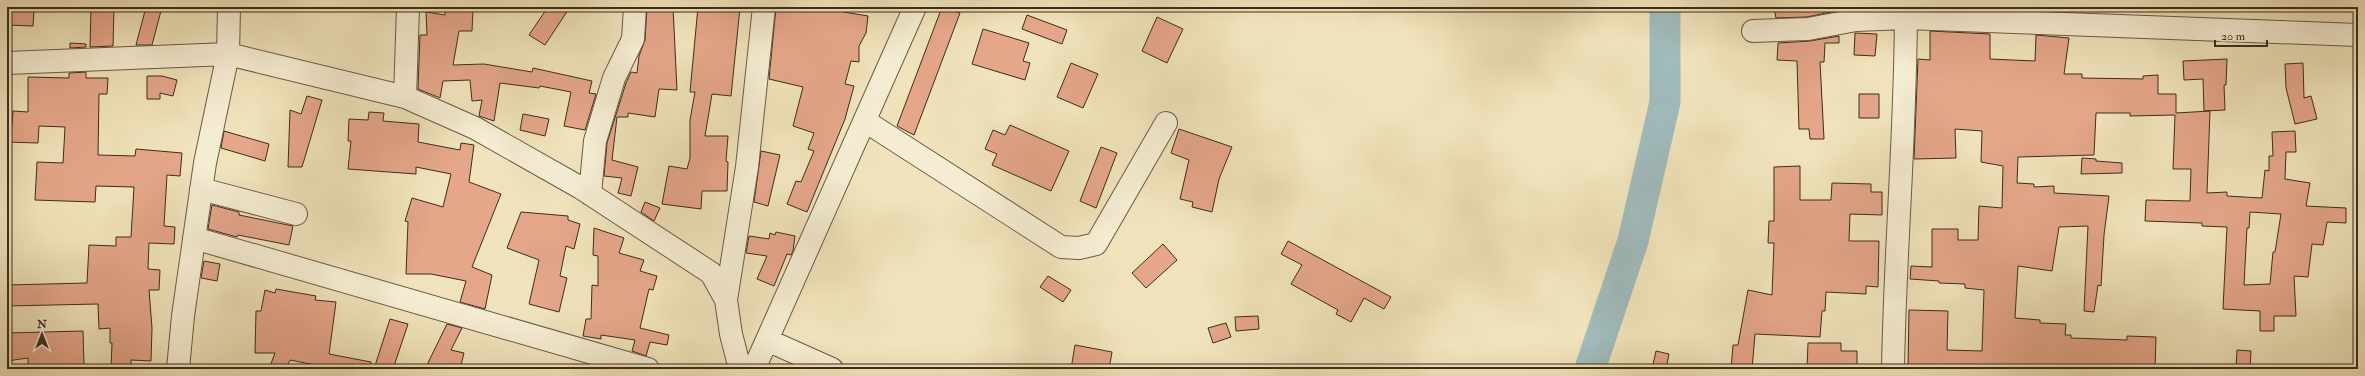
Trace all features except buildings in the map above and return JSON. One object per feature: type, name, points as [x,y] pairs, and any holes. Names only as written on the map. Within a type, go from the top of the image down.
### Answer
[{"type":"street","points":[[178,369],[201,189],[228,54],[229,7]]},
{"type":"street","points":[[405,97],[408,7]]},
{"type":"street","points":[[590,194],[595,141],[614,78],[633,39],[635,7]]},
{"type":"street","points":[[740,369],[731,334],[726,300],[747,167],[764,7]]},
{"type":"street","points":[[754,369],[915,7]]},
{"type":"street","points":[[1893,369],[1906,13]]},
{"type":"street","points":[[1753,31],[1808,29],[1906,13],[2056,15],[2087,26],[2358,35]]},
{"type":"street","points":[[7,63],[228,54],[405,97],[476,128],[590,194],[711,273],[726,300]]},
{"type":"street","points":[[865,121],[1061,247],[1079,248],[1096,244],[1166,123]]},
{"type":"street","points":[[201,189],[296,214]]},
{"type":"street","points":[[194,238],[648,369]]},
{"type":"street","points":[[767,340],[832,369]]},
{"type":"waterway","points":[[1590,369],[1633,241],[1665,102],[1665,7]]}]
